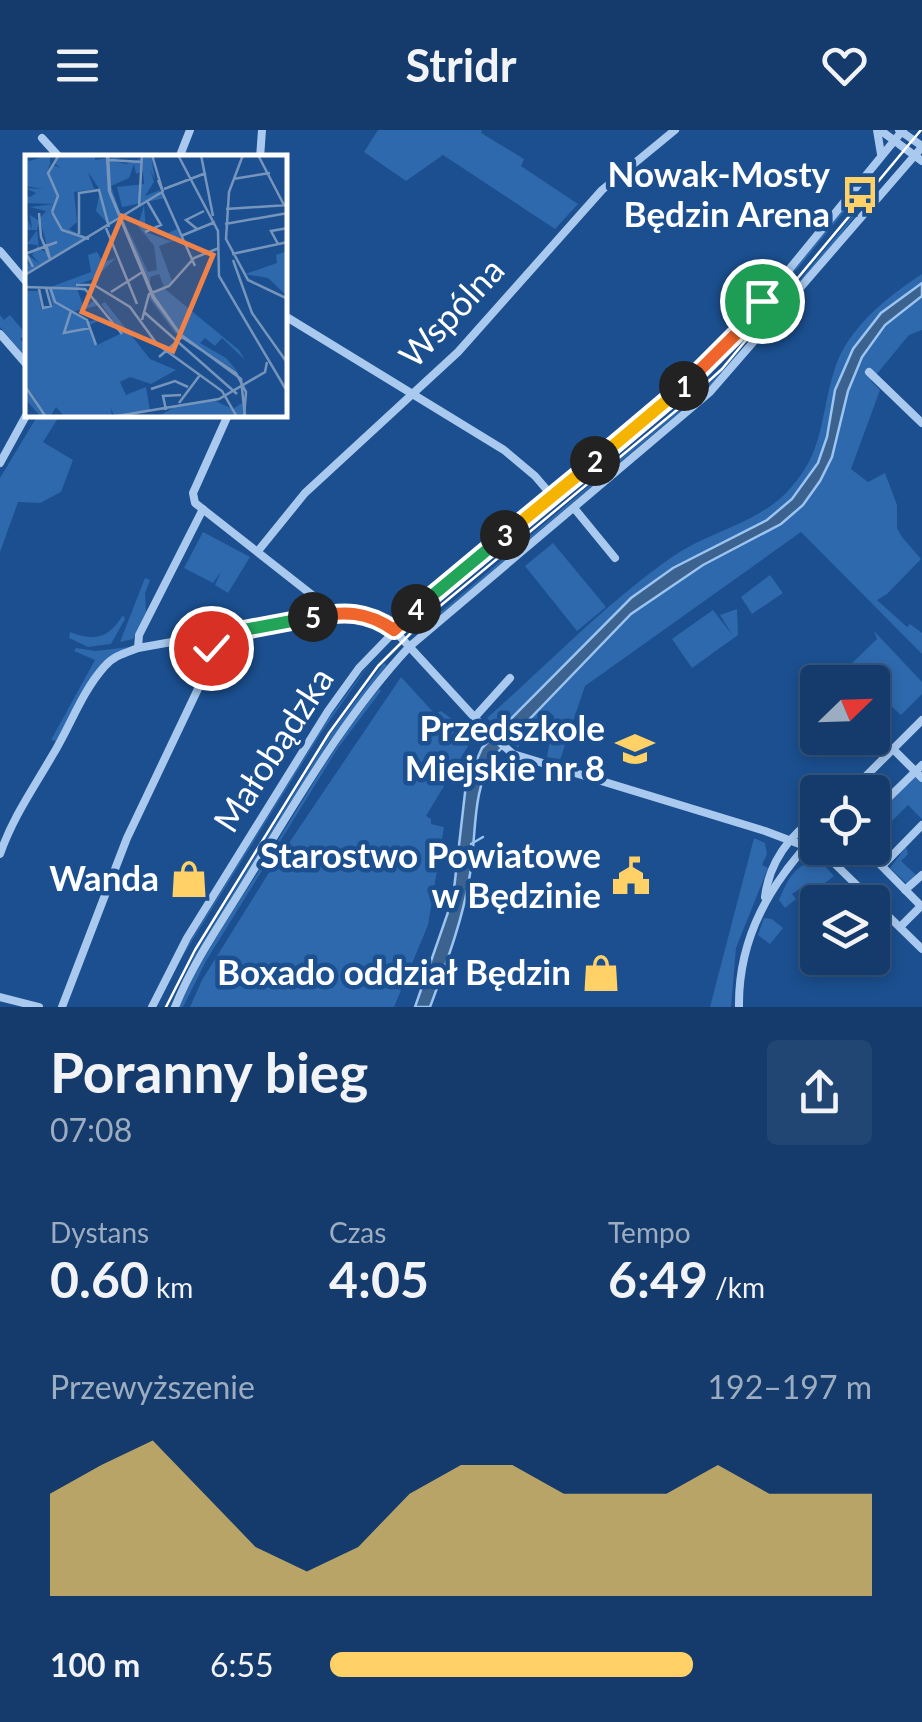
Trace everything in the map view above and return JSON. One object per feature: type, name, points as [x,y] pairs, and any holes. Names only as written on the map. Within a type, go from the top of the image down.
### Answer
[{"type":"street","points":[[179,155],[190,130]]},
{"type":"street","points":[[260,155],[262,130]]},
{"type":"street","name":"Wspólna","points":[[258,551],[306,493],[458,352],[602,190],[675,130]]},
{"type":"street","points":[[879,130],[920,161]]},
{"type":"street","points":[[879,130],[880,154]]},
{"type":"street","points":[[901,131],[922,146],[920,161]]},
{"type":"street","name":"Małobądzka","points":[[152,1007],[190,934],[328,711],[360,668],[394,630],[462,569],[553,497],[713,358],[901,131]]},
{"type":"street","points":[[42,138],[57,155]]},
{"type":"street","name":"Małobądzka","points":[[175,1007],[200,958],[350,716],[410,647],[728,374],[901,171],[920,161]]},
{"type":"street","points":[[0,251],[25,280]]},
{"type":"street","points":[[288,318],[504,450],[553,497]]},
{"type":"street","points":[[0,334],[25,363]]},
{"type":"street","points":[[870,372],[922,424]]},
{"type":"street","points":[[1,458],[25,417]]},
{"type":"street","points":[[227,418],[194,493],[195,503],[258,551],[322,611]]},
{"type":"street","points":[[574,508],[615,558]]},
{"type":"street","points":[[138,648],[139,635],[203,509]]},
{"type":"street","points":[[270,562],[271,535]]},
{"type":"street","points":[[0,854],[14,818],[94,680],[114,658],[138,648],[322,611],[364,614],[394,630],[503,748],[527,760],[800,844]]},
{"type":"street","points":[[62,1007],[127,838],[206,672],[212,636]]},
{"type":"street","points":[[474,718],[510,678]]},
{"type":"street","points":[[868,775],[922,720]]},
{"type":"street","points":[[890,798],[920,771],[894,750]]},
{"type":"street","points":[[900,927],[921,906],[882,866],[922,825]]},
{"type":"street","points":[[739,1007],[745,951],[764,901],[767,881],[790,840],[800,831]]},
{"type":"street","points":[[764,901],[800,854]]},
{"type":"street","points":[[836,865],[922,949]]},
{"type":"street","points":[[906,890],[922,876]]},
{"type":"street","points":[[0,997],[39,1007]]},
{"type":"shaded area","points":[[378,130],[482,130],[481,133],[524,159],[521,166],[578,204],[555,229],[443,155],[406,181],[364,152]]},
{"type":"shaded area","points":[[868,197],[794,294],[711,385],[424,629],[711,382],[755,335]]},
{"type":"shaded area","points":[[845,204],[848,207],[743,335],[699,381],[413,616],[698,379],[754,319]]},
{"type":"shaded area","points":[[922,274],[922,330],[909,335],[871,381],[880,390],[851,469],[868,482],[885,473],[897,505],[897,528],[921,559],[877,600],[907,627],[910,624],[922,633],[922,654],[801,532],[585,686],[560,760],[547,757],[554,716],[549,712],[518,748],[487,718],[647,575],[686,548],[759,513],[785,494],[815,449],[835,368],[849,340],[883,303]]},
{"type":"shaded area","points":[[922,283],[922,296],[885,325],[862,357],[848,391],[832,457],[803,505],[781,524],[703,565],[631,614],[495,755],[478,797],[470,874],[453,942],[430,1007],[415,1007],[453,898],[466,784],[482,748],[631,598],[673,568],[767,520],[792,499],[818,463],[835,390],[853,349],[881,313]]},
{"type":"shaded area","points":[[0,315],[4,320],[10,315],[25,333],[20,339],[25,345],[25,357],[0,327]]},
{"type":"shaded area","points":[[36,418],[58,418],[43,442],[73,460],[61,492],[40,503],[18,502],[0,552],[0,478]]},
{"type":"shaded area","points":[[203,532],[250,557],[228,593],[215,585],[221,572],[213,583],[184,568]]},
{"type":"shaded area","points":[[553,543],[606,607],[577,631],[525,566]]},
{"type":"shaded area","points":[[770,575],[783,593],[752,614],[741,597]]},
{"type":"shaded area","points":[[145,578],[150,580],[145,593],[146,612],[133,639],[120,642]]},
{"type":"shaded area","points":[[737,609],[738,635],[692,668],[672,639],[713,610],[733,636],[720,615]]},
{"type":"shaded area","points":[[123,615],[125,619],[111,644],[88,647],[69,638],[70,632],[101,636]]},
{"type":"shaded area","points":[[874,631],[922,682],[922,694],[901,715],[890,705],[890,665],[850,665],[877,639]]},
{"type":"shaded area","points":[[129,647],[103,662],[56,741],[51,740],[95,660],[74,651],[76,648],[96,651]]},
{"type":"shaded area","points":[[376,655],[321,733],[182,957],[156,1007],[181,956],[328,719]]},
{"type":"shaded area","points":[[384,663],[387,665],[328,743],[190,965],[169,1007],[194,956],[332,732]]},
{"type":"shaded area","points":[[401,677],[435,714],[441,711],[471,733],[468,746],[426,816],[431,824],[444,827],[428,925],[394,1007],[190,1007],[202,980],[270,871]]},
{"type":"shaded area","points":[[379,689],[206,961],[183,1007],[179,1007],[210,948],[321,770]]},
{"type":"shaded area","points":[[914,776],[922,781],[922,819],[908,805],[890,823],[890,801]]},
{"type":"shaded area","points":[[754,838],[765,843],[767,854],[762,865],[768,868],[736,948],[731,1007],[710,1007]]},
{"type":"shaded area","points":[[906,847],[908,854],[901,861],[916,875],[907,884],[890,868]]},
{"type":"shaded area","points":[[824,865],[834,876],[822,885],[800,885],[792,894],[796,899],[785,908],[779,900],[788,881],[801,867]]},
{"type":"shaded area","points":[[764,918],[783,928],[770,944],[758,935]]},
{"type":"waterway","points":[[471,844],[483,837]]},
{"type":"tram line","points":[[166,1007],[195,950],[329,733],[378,666],[428,616],[722,369],[921,130]]},
{"type":"place","name":"Nowak-Mosty Będzin Arena","points":[[860,195]]},
{"type":"place","name":"Przedszkole Miejskie nr 8","points":[[635,749]]},
{"type":"place","name":"Starostwo Powiatowe w Będzinie","points":[[631,876]]},
{"type":"place","name":"Wanda","points":[[189,879]]},
{"type":"place","name":"Boxado oddział Będzin","points":[[601,973]]},
{"type":"route","points":[[211,648],[212,636],[334,613],[364,614],[394,630],[462,569],[684,387],[738,332],[762,301]]}]
